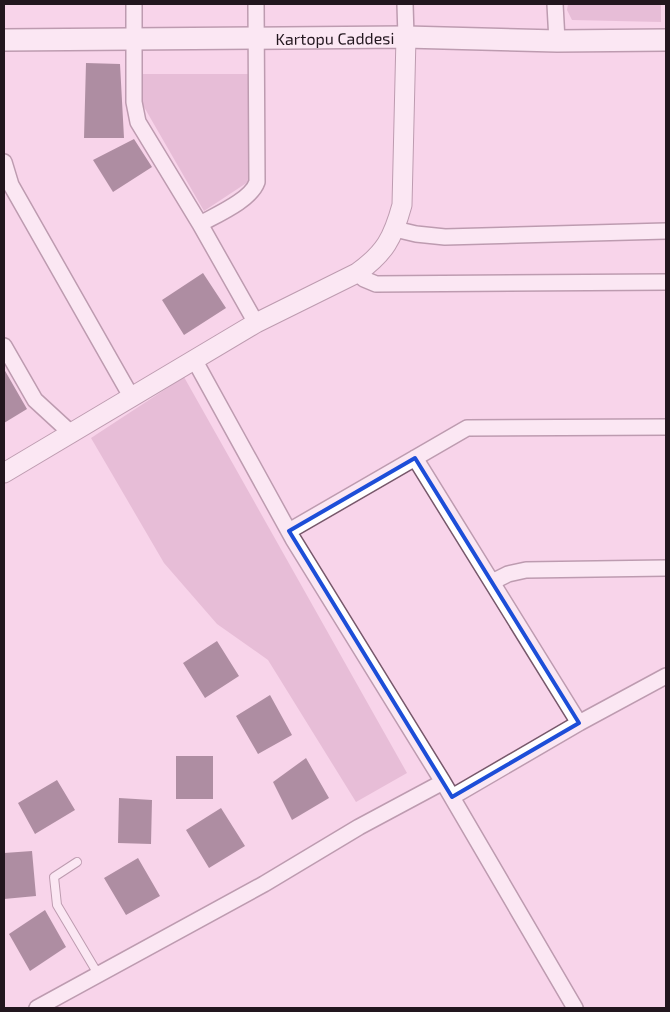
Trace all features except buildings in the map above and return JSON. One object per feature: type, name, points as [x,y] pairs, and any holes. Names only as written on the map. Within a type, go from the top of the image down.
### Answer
[{"type":"main road","name":"Kartopu Caddesi","points":[[4,40],[406,37],[557,41],[666,40]]},
{"type":"street","points":[[134,4],[134,102],[138,122],[200,224],[256,323]]},
{"type":"street","points":[[200,224],[249,196],[255,188],[257,177],[256,4]]},
{"type":"street","points":[[4,473],[256,323],[357,273],[385,248],[395,229],[402,205],[405,4]]},
{"type":"street","points":[[555,4],[557,41]]},
{"type":"street","points":[[4,162],[11,185],[132,398]]},
{"type":"street","points":[[395,229],[416,234],[445,237],[666,231]]},
{"type":"street","points":[[357,273],[364,280],[376,284],[666,282]]},
{"type":"street","points":[[4,346],[35,400],[72,434]]},
{"type":"street","points":[[195,361],[289,531],[444,782],[575,1008]]},
{"type":"street","points":[[289,531],[466,428],[666,428]]},
{"type":"street","points":[[415,458],[579,723]]},
{"type":"street","points":[[492,582],[508,574],[526,570],[666,568]]},
{"type":"street","points":[[452,797],[579,723],[666,676]]},
{"type":"street","points":[[37,1008],[264,884],[359,827],[444,782]]},
{"type":"lane","points":[[77,862],[54,877],[57,905],[98,974]]},
{"type":"highlighted area","points":[[415,458],[579,723],[452,797],[289,531]]},
{"type":"shaded area","points":[[568,4],[661,4],[661,22],[572,20],[567,10]]},
{"type":"shaded area","points":[[139,74],[250,74],[248,182],[204,211],[140,100]]},
{"type":"shaded area","points":[[184,377],[407,773],[356,802],[268,660],[217,624],[164,563],[91,438]]}]
